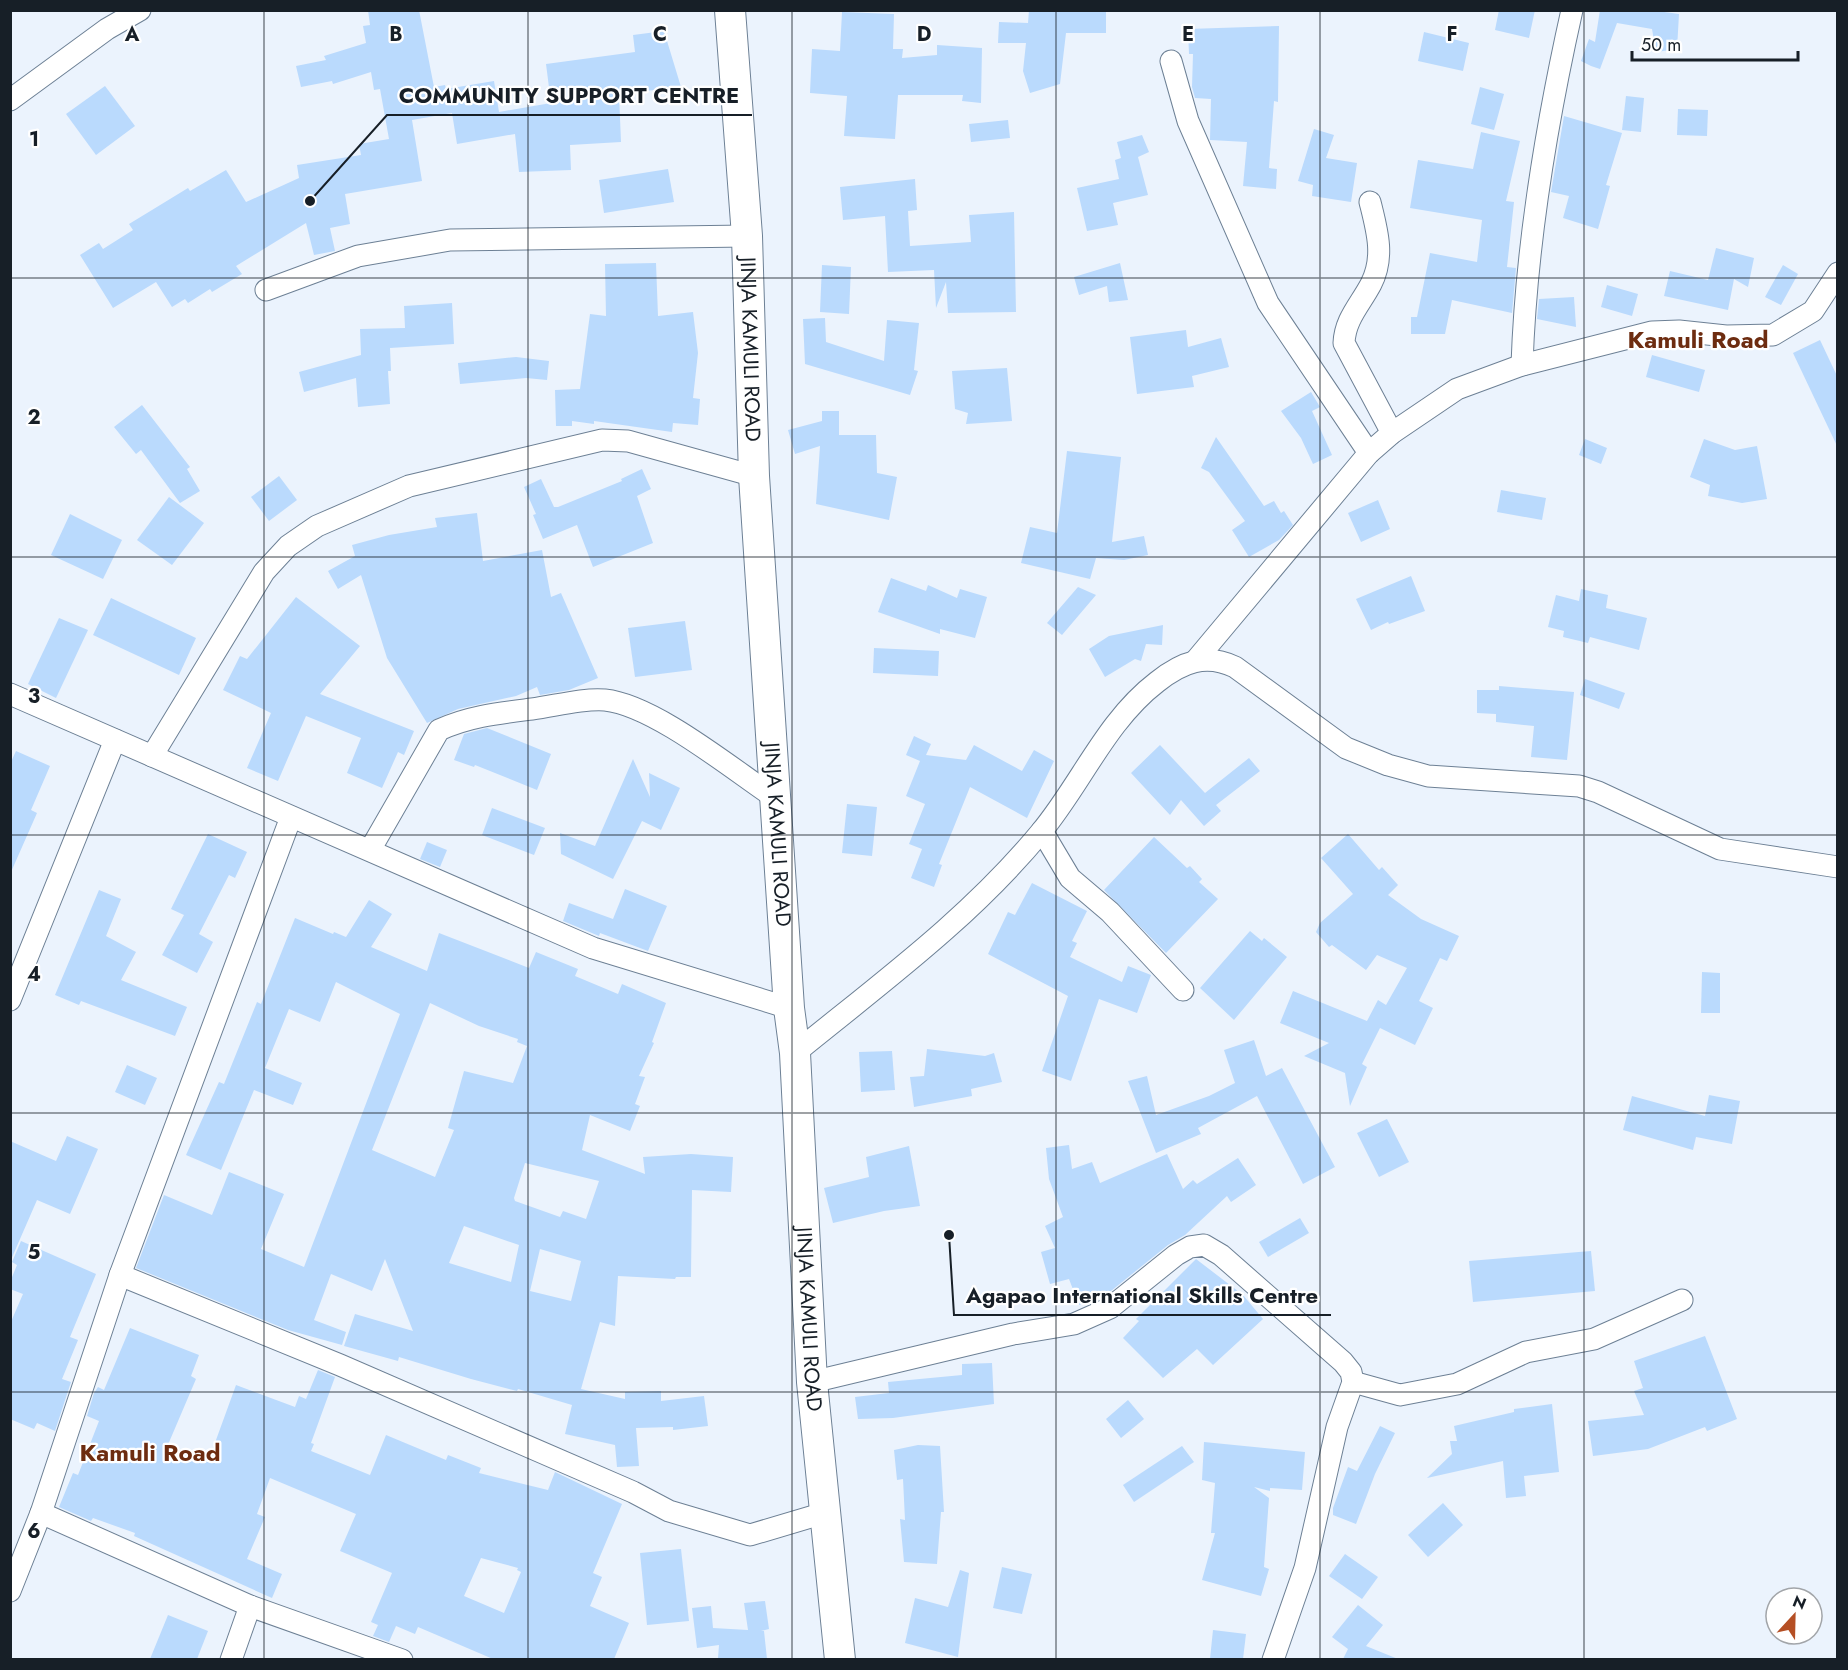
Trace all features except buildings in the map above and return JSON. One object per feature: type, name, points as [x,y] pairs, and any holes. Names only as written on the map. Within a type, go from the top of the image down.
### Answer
[{"type":"main road","name":"JINJA KAMULI ROAD","points":[[730,10],[747,236],[754,476],[774,797],[789,1008],[795,1053],[812,1382],[840,1659]]},
{"type":"street","points":[[10,100],[107,29],[140,10]]},
{"type":"street","points":[[1522,365],[1524,314],[1533,232],[1562,56],[1572,10]]},
{"type":"street","points":[[1171,62],[1188,121],[1268,303],[1369,453]]},
{"type":"street","points":[[1370,202],[1380,241],[1377,264],[1371,284],[1350,317],[1344,332],[1344,343],[1392,433]]},
{"type":"street","points":[[266,290],[358,256],[450,240],[747,236]]},
{"type":"street","points":[[795,1053],[967,912],[1042,831],[1124,713],[1157,681],[1196,660],[1369,453],[1392,433],[1457,389],[1522,365],[1652,332],[1679,331],[1726,336],[1773,335],[1813,311],[1838,273]]},
{"type":"street","points":[[152,756],[264,572],[288,546],[317,525],[409,486],[602,440],[628,441],[754,476]]},
{"type":"street","points":[[1196,660],[1221,660],[1346,748],[1388,765],[1428,776],[1579,786],[1598,792],[1720,849],[1838,867]]},
{"type":"street","points":[[10,694],[593,948],[789,1008]]},
{"type":"street","points":[[370,850],[439,730],[460,721],[481,716],[603,700],[633,706],[663,723],[774,797]]},
{"type":"street","points":[[10,1000],[115,740]]},
{"type":"street","points":[[10,1591],[41,1513],[120,1275],[291,817]]},
{"type":"street","points":[[1042,831],[1070,878],[1110,912],[1183,990]]},
{"type":"street","points":[[812,1382],[1013,1334],[1074,1324],[1110,1308],[1176,1255],[1190,1247],[1204,1245],[1221,1254],[1343,1362],[1351,1372],[1353,1382],[1337,1427],[1305,1568],[1273,1659]]},
{"type":"street","points":[[120,1275],[370,1378],[633,1492],[669,1511],[750,1535],[824,1513]]},
{"type":"street","points":[[1353,1382],[1400,1395],[1457,1384],[1526,1352],[1594,1339],[1682,1300]]},
{"type":"street","points":[[41,1513],[250,1606],[402,1659]]},
{"type":"street","points":[[231,1659],[250,1606]]},
{"type":"place","name":"COMMUNITY SUPPORT CENTRE","points":[[310,201]]},
{"type":"place","name":"Agapao International Skills Centre","points":[[949,1235]]},
{"type":"district","name":"Kamuli Road","points":[[1698,340]]},
{"type":"district","name":"Kamuli Road","points":[[150,1453]]}]
